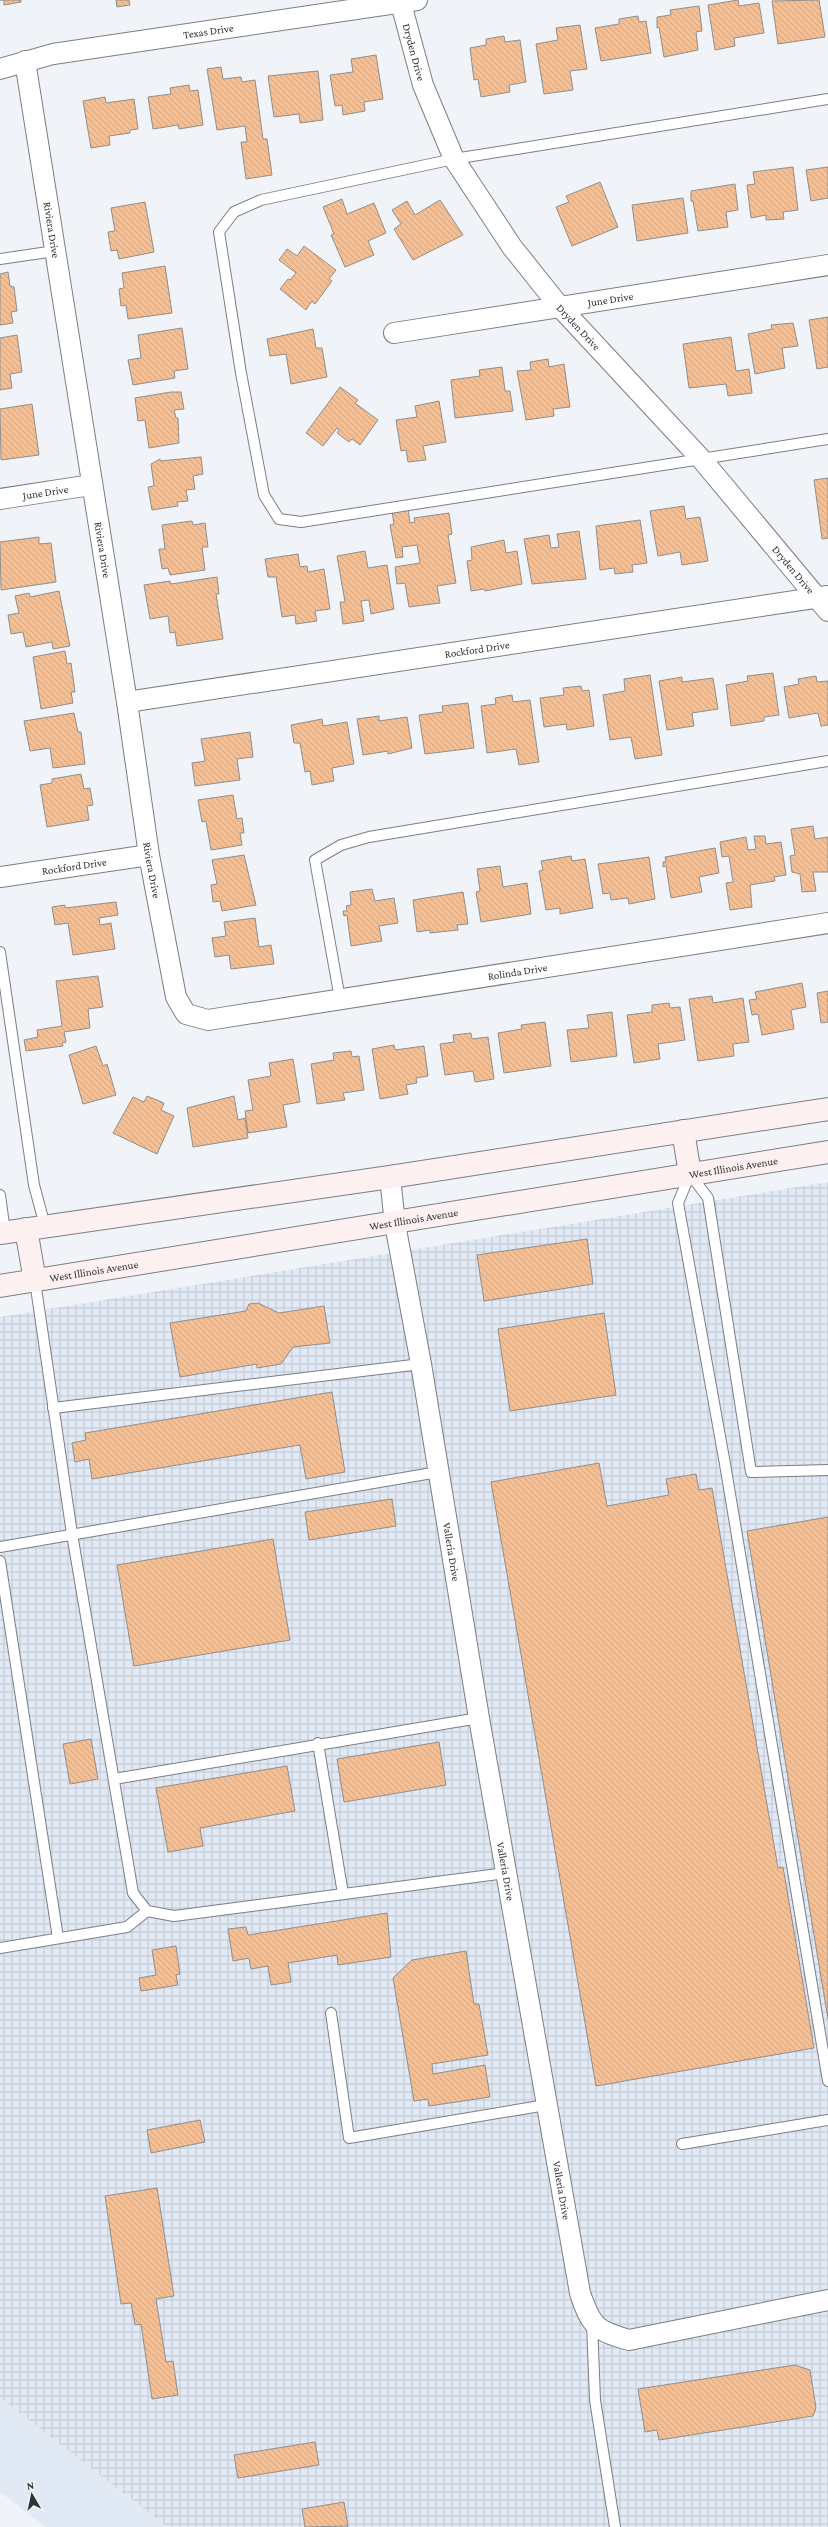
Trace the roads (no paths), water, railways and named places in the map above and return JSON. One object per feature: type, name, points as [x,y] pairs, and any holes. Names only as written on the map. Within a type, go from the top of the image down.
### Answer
[{"type":"main road","points":[[35,1281],[19,1230],[390,1177],[828,1109]]},
{"type":"main road","points":[[683,1131],[690,1174]]},
{"type":"main road","name":"West Illinois Avenue","points":[[0,1286],[395,1224],[828,1152]]},
{"type":"street","name":"Texas Drive","points":[[0,69],[53,54],[406,1]]},
{"type":"street","name":"Dryden Drive","points":[[406,1],[423,85],[454,158],[512,247],[560,307],[703,461],[825,601]]},
{"type":"street","name":"Riviera Drive","points":[[25,61],[91,485],[127,702],[149,855],[176,997],[186,1014],[208,1020]]},
{"type":"street","name":"June Drive","points":[[394,333],[828,265]]},
{"type":"street","name":"June Drive","points":[[0,499],[91,485]]},
{"type":"street","name":"Rockford Drive","points":[[127,702],[825,601]]},
{"type":"street","name":"Rockford Drive","points":[[0,877],[149,855]]},
{"type":"street","name":"Rolinda Drive","points":[[208,1020],[828,923]]},
{"type":"street","name":"Valleria Drive","points":[[390,1177],[395,1224],[421,1364],[479,1718],[580,2293],[587,2315],[604,2333],[629,2340],[828,2300]]},
{"type":"lane","points":[[828,99],[454,158],[261,200],[234,212],[219,232],[241,373],[264,495],[279,519],[301,522],[703,461],[828,439]]},
{"type":"lane","points":[[0,259],[55,251]]},
{"type":"lane","points":[[340,999],[315,860],[341,845],[370,837],[828,760]]},
{"type":"lane","points":[[0,952],[34,1185],[19,1230]]},
{"type":"lane","points":[[690,1174],[708,1198],[751,1472],[828,1470]]},
{"type":"lane","points":[[690,1174],[678,1203],[725,1464],[828,2081]]},
{"type":"lane","points":[[0,1195],[19,1230]]},
{"type":"lane","points":[[35,1281],[72,1534],[134,1893],[147,1911],[174,1916],[506,1872]]},
{"type":"lane","points":[[53,1408],[421,1364]]},
{"type":"lane","points":[[0,1547],[438,1472]]},
{"type":"lane","points":[[0,1561],[58,1938]]},
{"type":"lane","points":[[114,1779],[318,1743],[479,1718]]},
{"type":"lane","points":[[318,1743],[343,1894]]},
{"type":"lane","points":[[0,1948],[127,1927],[147,1911]]},
{"type":"lane","points":[[331,2012],[350,2138],[546,2105]]},
{"type":"lane","points":[[682,2144],[828,2120]]},
{"type":"lane","points":[[592,2321],[595,2400],[615,2527]]}]
